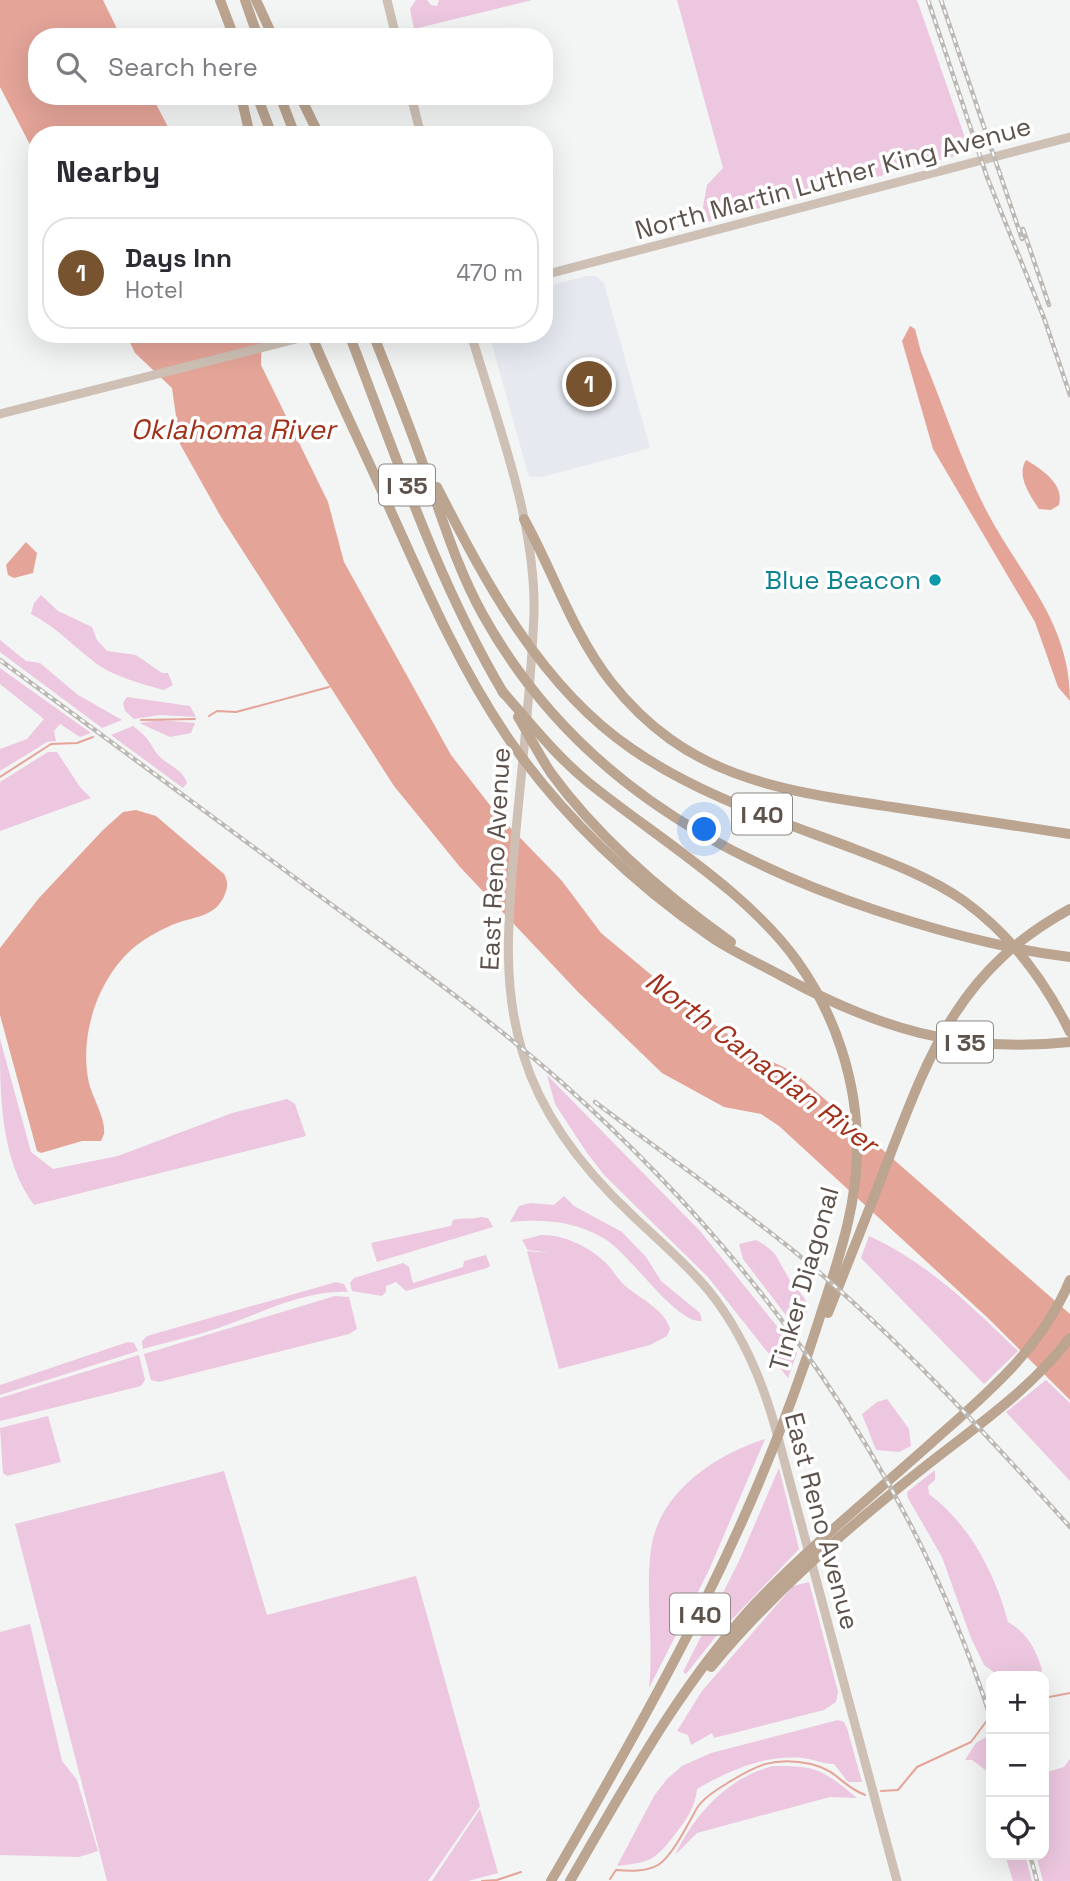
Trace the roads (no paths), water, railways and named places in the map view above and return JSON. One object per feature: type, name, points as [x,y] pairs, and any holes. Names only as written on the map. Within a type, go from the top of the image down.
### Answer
[{"type":"highway","points":[[220,0],[226,28]]},
{"type":"highway","points":[[220,0],[231,28]]},
{"type":"highway","points":[[245,0],[255,28]]},
{"type":"highway","points":[[256,0],[269,28]]},
{"type":"highway","points":[[244,105],[248,126]]},
{"type":"highway","points":[[260,105],[269,126]]},
{"type":"highway","points":[[283,105],[292,126]]},
{"type":"highway","points":[[304,105],[315,126]]},
{"type":"highway","points":[[317,343],[430,597],[472,677],[507,736],[536,776],[613,850]]},
{"type":"highway","name":"I 35","points":[[352,343],[450,593],[502,691],[551,772],[613,850],[673,909],[714,939],[799,986],[863,1017],[926,1036],[988,1045],[1070,1042]]},
{"type":"highway","name":"I 35","points":[[377,343],[455,554],[483,614],[517,672],[583,747],[641,796],[708,838],[798,881],[930,928],[995,944],[1070,957]]},
{"type":"highway","name":"I 40","points":[[417,447],[469,549],[519,630],[566,689],[606,728],[653,763],[697,788],[897,865],[962,900],[999,930],[1025,959],[1047,990],[1070,1032]]},
{"type":"highway","points":[[524,519],[545,556],[571,620],[609,680],[653,725],[702,759],[734,774],[783,790],[1070,834]]},
{"type":"highway","name":"Tinker Diagonal","points":[[502,691],[547,743],[579,774],[731,894],[771,929],[804,971],[837,1038],[855,1102],[858,1144],[855,1191],[844,1237],[800,1380],[758,1486],[684,1647],[551,1881]]},
{"type":"highway","points":[[800,1380],[920,1078],[942,1032],[985,973],[1023,938],[1070,909]]},
{"type":"highway","points":[[570,1881],[652,1744],[733,1640],[788,1577],[1010,1372],[1044,1328],[1070,1280]]},
{"type":"highway","points":[[788,1577],[1025,1390],[1070,1338]]},
{"type":"main road","points":[[387,0],[394,28]]},
{"type":"main road","points":[[413,105],[419,126]]},
{"type":"main road","name":"North Martin Luther King Avenue","points":[[553,273],[751,223],[1070,137]]},
{"type":"main road","points":[[0,414],[284,343]]},
{"type":"main road","name":"East Reno Avenue","points":[[474,343],[524,519],[531,558],[534,612],[507,937],[514,1021],[535,1085],[558,1128],[583,1164],[708,1290],[751,1359],[773,1419],[897,1881]]},
{"type":"water","points":[[0,0],[103,0],[117,28],[28,28],[28,105],[157,105],[167,126],[28,126],[28,141],[0,87]]},
{"type":"water","points":[[910,326],[915,329],[921,352],[986,510],[1053,623],[1068,673],[1070,701],[1058,687],[1035,622],[933,449],[902,341]]},
{"type":"water","name":"Oklahoma River","points":[[130,343],[262,343],[261,365],[328,502],[344,562],[451,755],[496,813],[562,881],[601,933],[679,998],[749,1050],[795,1073],[1070,1314],[1070,1400],[989,1319],[779,1126],[761,1114],[724,1107],[662,1073],[579,993],[460,867],[394,786],[221,517],[180,444],[172,388],[135,353]]},
{"type":"water","points":[[1026,460],[1051,478],[1059,491],[1059,505],[1051,510],[1039,509],[1028,492],[1023,479]]},
{"type":"water","points":[[26,542],[37,553],[33,573],[14,578],[8,575],[6,565]]},
{"type":"water","points":[[136,810],[156,816],[224,874],[226,891],[221,902],[210,912],[172,925],[135,946],[108,978],[93,1012],[86,1048],[89,1083],[101,1115],[104,1134],[101,1141],[82,1141],[41,1153],[37,1151],[0,1015],[0,948],[39,898],[103,830],[123,812]]},
{"type":"waterway","points":[[209,716],[217,711],[236,712],[329,687]]},
{"type":"waterway","points":[[141,720],[195,719]]},
{"type":"waterway","points":[[0,777],[51,744],[77,743],[93,737]]},
{"type":"waterway","points":[[1049,1697],[1070,1693]]},
{"type":"waterway","points":[[881,1791],[898,1790],[917,1767],[971,1742],[986,1722]]},
{"type":"waterway","points":[[610,1879],[616,1870],[643,1870],[658,1865],[674,1847],[703,1801],[756,1767],[786,1761],[811,1764],[828,1770],[865,1795]]},
{"type":"waterway","points":[[482,1881],[497,1880],[521,1872]]},
{"type":"railway","points":[[928,0],[987,177],[1044,318],[1070,395]]},
{"type":"railway","points":[[941,0],[1022,239]]},
{"type":"railway","points":[[1023,229],[1049,305]]},
{"type":"railway","points":[[0,660],[501,1031],[559,1080],[630,1147],[698,1218],[760,1292],[818,1371],[871,1453],[917,1538],[957,1627],[986,1705]]},
{"type":"railway","points":[[595,1102],[746,1214],[832,1283],[938,1385],[1070,1527]]},
{"type":"railway","points":[[1031,1860],[1037,1881]]},
{"type":"place","name":"Days Inn","points":[[589,384]]},
{"type":"place","name":"Blue Beacon","points":[[935,580]]},
{"type":"water label","name":"North Canadian River","points":[[762,1062]]}]
